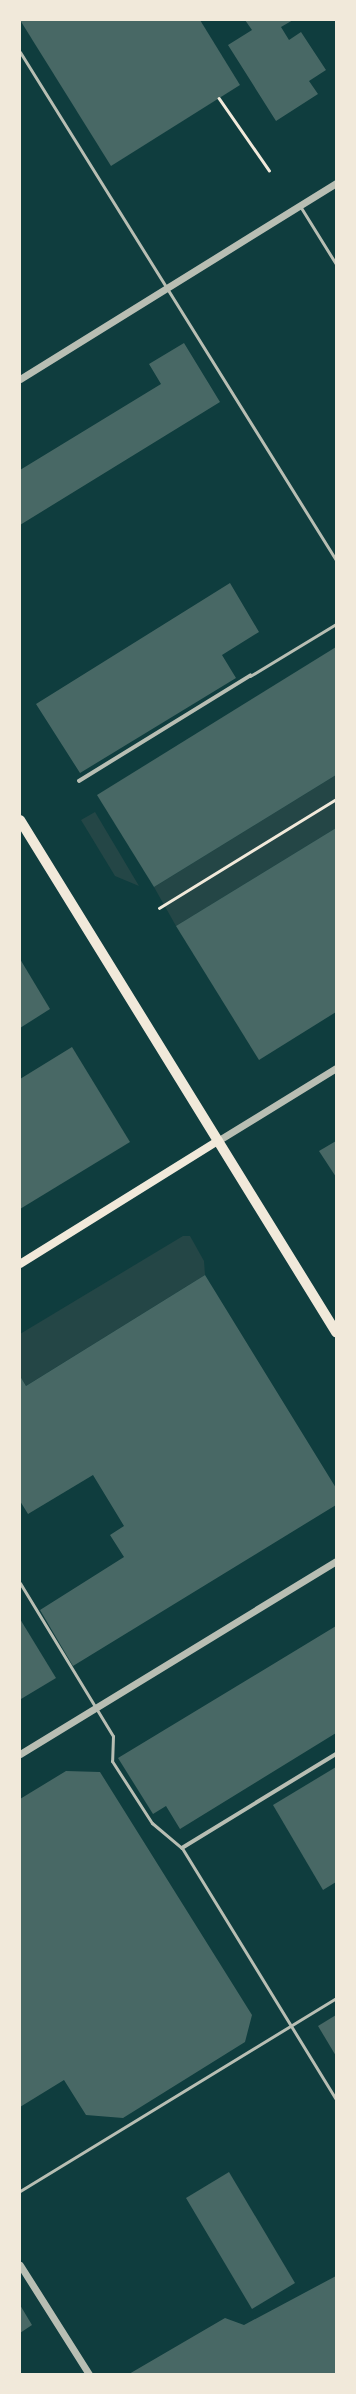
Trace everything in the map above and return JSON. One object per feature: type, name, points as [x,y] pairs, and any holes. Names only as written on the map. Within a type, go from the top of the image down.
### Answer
[{"type":"main road","points":[[20,820],[219,1140],[336,1332]]},
{"type":"main road","points":[[20,1264],[219,1140]]},
{"type":"street","points":[[20,379],[336,183]]},
{"type":"street","points":[[79,781],[250,676]]},
{"type":"street","points":[[219,1140],[336,1068]]},
{"type":"street","points":[[20,1754],[336,1561]]},
{"type":"street","points":[[182,1848],[336,1754]]},
{"type":"street","points":[[20,2265],[89,2374]]},
{"type":"lane","points":[[20,52],[336,560]]},
{"type":"lane","points":[[299,206],[336,264]]},
{"type":"lane","points":[[250,676],[336,624]]},
{"type":"lane","points":[[20,1583],[113,1736],[112,1761],[152,1823],[182,1848],[336,2099]]},
{"type":"lane","points":[[20,2191],[336,1998]]},
{"type":"path","points":[[219,98],[269,170]]},
{"type":"path","points":[[159,908],[336,799]]},
{"type":"shaded area","points":[[336,775],[336,828],[176,926],[154,887]]},
{"type":"shaded area","points":[[95,812],[139,886],[115,876],[81,820]]},
{"type":"shaded area","points":[[183,1236],[190,1236],[204,1261],[205,1275],[26,1386],[20,1376],[20,1334]]},
{"type":"building","points":[[20,20],[200,20],[240,85],[111,166]]},
{"type":"building","points":[[245,20],[293,20],[281,27],[289,40],[301,32],[326,70],[309,81],[318,94],[276,121],[228,45],[252,30]]},
{"type":"building","points":[[184,343],[220,402],[20,525],[20,470],[161,384],[149,364]]},
{"type":"building","points":[[230,583],[259,632],[222,655],[236,678],[80,773],[36,704]]},
{"type":"building","points":[[336,647],[336,775],[154,887],[97,795]]},
{"type":"building","points":[[336,828],[336,1012],[259,1060],[176,926]]},
{"type":"building","points":[[20,959],[50,1009],[20,1028]]},
{"type":"building","points":[[72,1047],[130,1142],[20,1209],[20,1079]]},
{"type":"building","points":[[336,1141],[336,1177],[319,1151]]},
{"type":"building","points":[[205,1275],[336,1488],[336,1505],[73,1666],[40,1610],[124,1557],[110,1535],[124,1526],[93,1475],[28,1514],[20,1501],[20,1376],[26,1386]]},
{"type":"building","points":[[20,1619],[56,1678],[21,1699],[20,1697]]},
{"type":"building","points":[[336,1626],[336,1733],[180,1829],[166,1806],[153,1814],[118,1758]]},
{"type":"building","points":[[336,1767],[336,1882],[323,1890],[273,1805]]},
{"type":"building","points":[[66,1771],[100,1772],[252,2015],[245,2042],[123,2118],[86,2115],[64,2080],[20,2107],[20,1799]]},
{"type":"building","points":[[336,2015],[336,2056],[318,2026]]},
{"type":"building","points":[[229,2172],[295,2283],[252,2309],[186,2198]]},
{"type":"building","points":[[336,2276],[336,2374],[129,2374],[225,2318],[244,2325]]},
{"type":"building","points":[[20,2305],[32,2325],[20,2333]]}]
